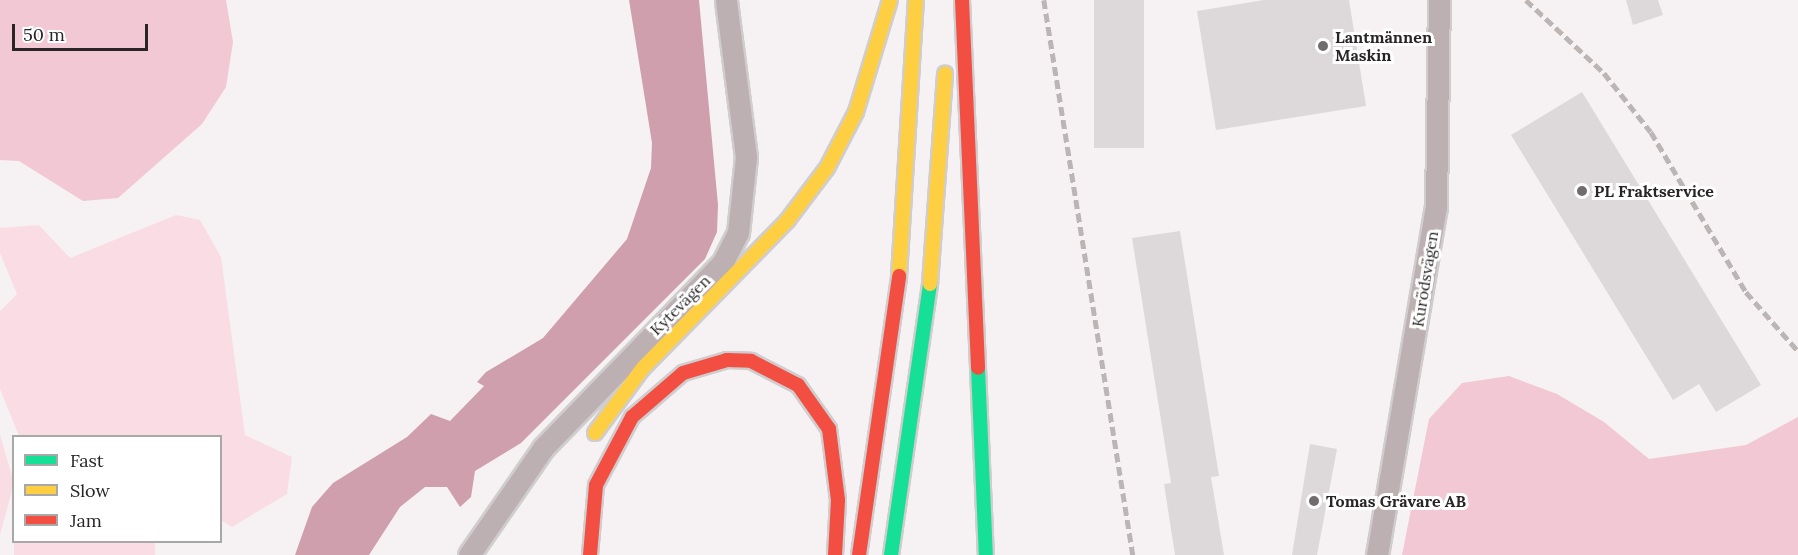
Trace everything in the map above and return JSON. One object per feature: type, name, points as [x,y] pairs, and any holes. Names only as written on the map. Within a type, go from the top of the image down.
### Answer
[{"type":"main road","points":[[590,444],[642,369],[787,221],[827,168],[856,112],[890,0]]},
{"type":"main road","points":[[859,555],[899,276],[916,0]]},
{"type":"main road","points":[[947,24],[948,0]]},
{"type":"main road","points":[[962,0],[986,555]]},
{"type":"main road","points":[[891,555],[930,284],[945,60]]},
{"type":"main road","points":[[590,555],[596,485],[632,417],[683,373],[727,360],[751,361],[798,385],[829,429],[837,490],[835,555]]},
{"type":"street","name":"Kytevägen","points":[[469,555],[543,448],[723,262],[738,233],[746,157],[726,0]]},
{"type":"street","name":"Kurödsvägen","points":[[1377,555],[1436,207],[1439,0]]},
{"type":"shaded area","points":[[0,0],[226,0],[233,42],[226,87],[202,124],[118,198],[83,201],[19,161],[0,160]]},
{"type":"shaded area","points":[[629,0],[699,0],[718,205],[717,232],[705,259],[521,443],[475,471],[471,497],[460,507],[447,487],[425,487],[400,507],[369,555],[295,555],[312,507],[333,483],[407,437],[431,414],[450,421],[484,386],[477,382],[486,372],[543,338],[627,239],[651,168],[652,143]]},
{"type":"shaded area","points":[[176,215],[200,220],[221,257],[245,435],[292,457],[287,494],[232,527],[222,521],[222,435],[19,435],[0,389],[0,311],[17,294],[0,253],[0,228],[39,225],[70,258]]},
{"type":"shaded area","points":[[1509,376],[1557,394],[1604,422],[1649,459],[1746,445],[1798,417],[1798,555],[1402,555],[1429,419],[1462,383]]},
{"type":"shaded area","points":[[0,435],[12,476],[12,490],[0,535]]},
{"type":"shaded area","points":[[14,543],[155,543],[155,555],[14,555]]},
{"type":"building","points":[[1094,0],[1144,0],[1144,148],[1094,148]]},
{"type":"building","points":[[1264,0],[1349,0],[1366,106],[1216,130],[1197,11]]},
{"type":"building","points":[[1626,0],[1658,0],[1663,15],[1633,25]]},
{"type":"building","points":[[1582,92],[1761,385],[1716,412],[1699,384],[1673,400],[1511,135]]},
{"type":"building","points":[[1180,231],[1219,476],[1211,477],[1224,555],[1175,555],[1164,484],[1171,483],[1132,238]]},
{"type":"building","points":[[1310,444],[1337,449],[1317,555],[1292,555]]},
{"type":"railway","points":[[1044,0],[1133,555]]},
{"type":"railway","points":[[1526,0],[1604,73],[1651,132],[1746,292],[1798,351]]},
{"type":"traffic: fast","points":[[891,555],[930,284]]},
{"type":"traffic: fast","points":[[978,368],[986,555]]},
{"type":"traffic: slow","points":[[787,221],[827,168],[856,112],[890,0]]},
{"type":"traffic: slow","points":[[899,276],[916,0]]},
{"type":"traffic: slow","points":[[930,284],[945,74]]},
{"type":"traffic: slow","points":[[595,433],[642,369],[787,221]]},
{"type":"traffic: jam","points":[[962,0],[978,368]]},
{"type":"traffic: jam","points":[[859,555],[899,276]]},
{"type":"traffic: jam","points":[[590,555],[596,485],[632,417],[683,373],[727,360],[751,361],[798,385],[829,429],[838,500],[835,555]]},
{"type":"place","name":"Lantmännen Maskin","points":[[1323,46]]},
{"type":"place","name":"PL Fraktservice","points":[[1582,191]]},
{"type":"place","name":"Tomas Grävare AB","points":[[1314,501]]}]
